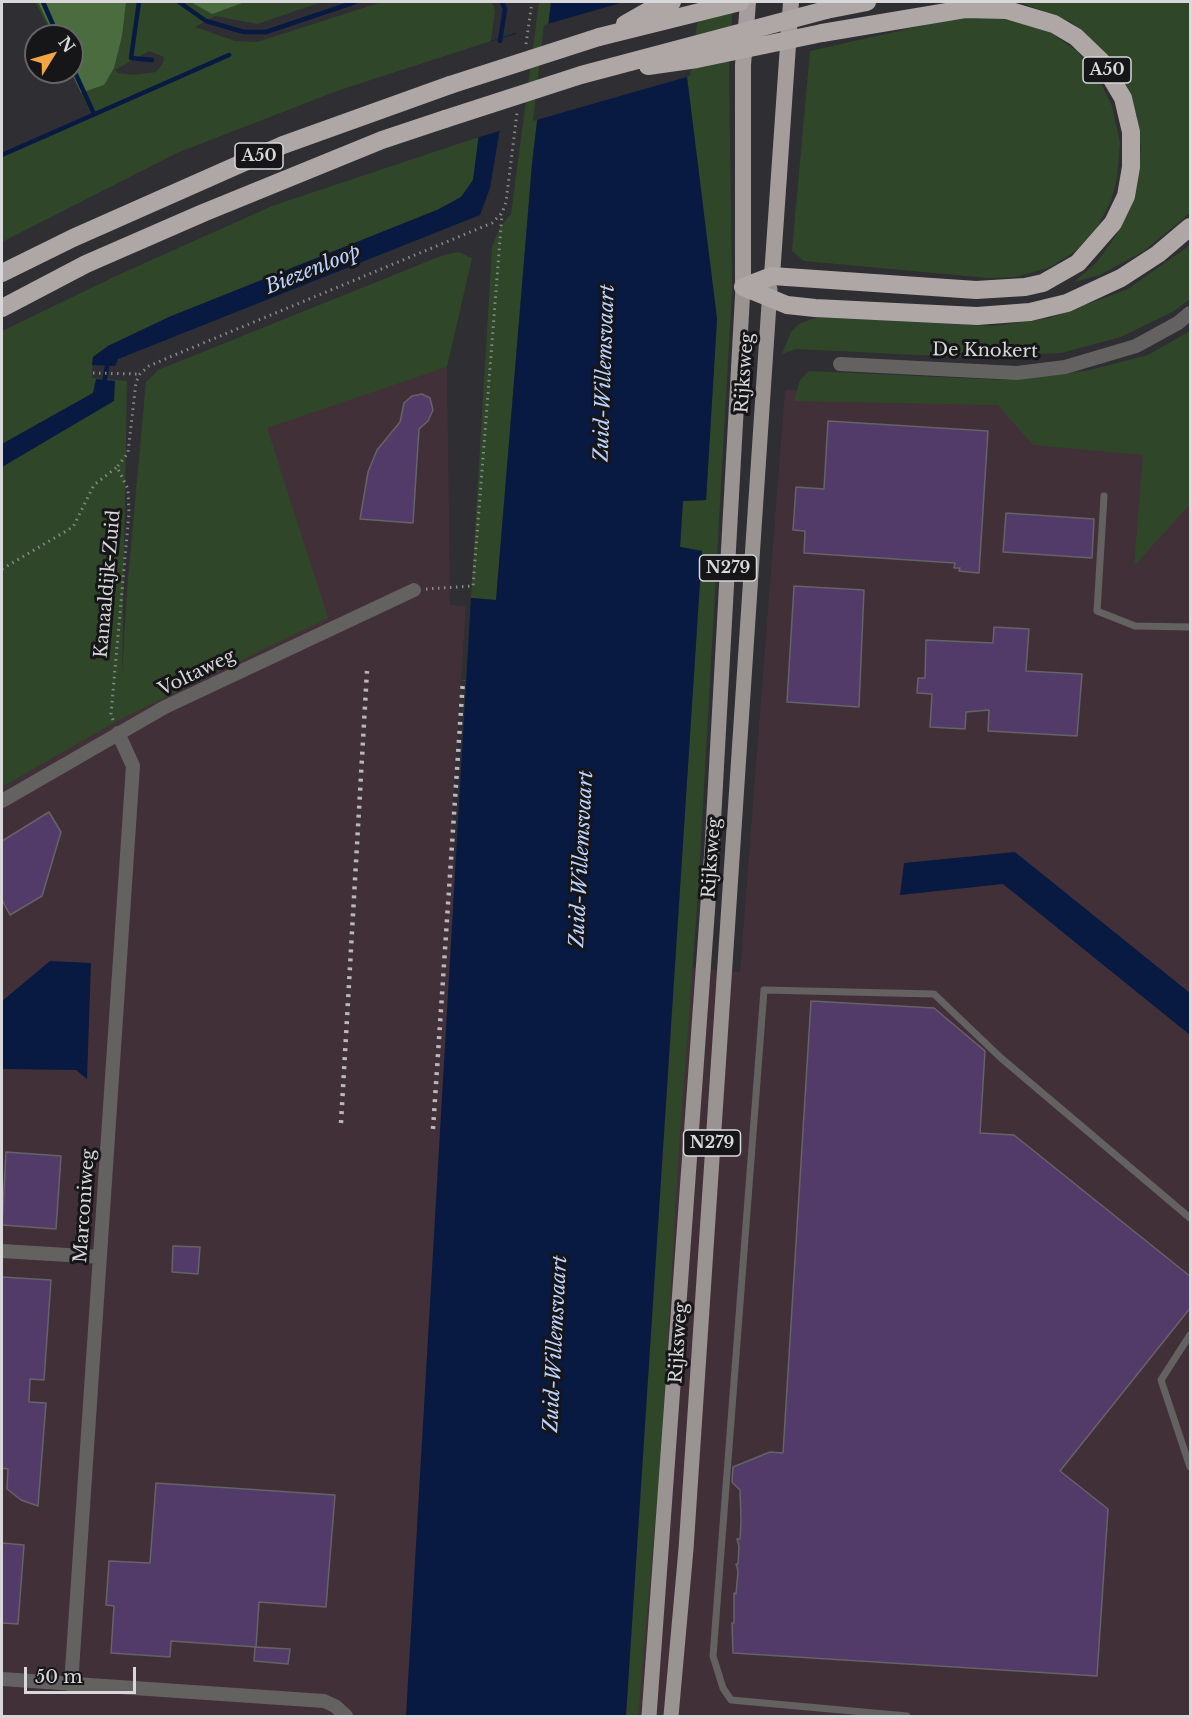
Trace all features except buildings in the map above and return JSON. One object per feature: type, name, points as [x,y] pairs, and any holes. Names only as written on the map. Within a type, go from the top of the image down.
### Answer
[{"type":"highway","name":"A50","points":[[599,37],[657,6],[672,2]]},
{"type":"highway","name":"A50","points":[[2,273],[73,238],[283,145],[450,84],[599,37],[740,2]]},
{"type":"highway","name":"Rijksweg","points":[[743,287],[743,65],[748,2]]},
{"type":"highway","name":"Rijksweg","points":[[772,276],[791,2]]},
{"type":"highway","name":"A50","points":[[2,308],[86,264],[203,213],[382,140],[581,75],[826,10],[867,2]]},
{"type":"highway","name":"A50","points":[[581,75],[697,59],[822,33],[965,9],[1007,10],[1054,24],[1076,37],[1101,61],[1123,98],[1131,132],[1131,167],[1126,196],[1113,223],[1078,262],[1042,283],[1025,287],[976,290],[772,276],[743,287]]},
{"type":"highway","points":[[743,287],[769,300],[787,305],[815,308],[965,315],[1037,311],[1095,292],[1121,278],[1158,254],[1191,227]]},
{"type":"main road","name":"Rijksweg","points":[[671,1716],[686,1549],[772,276]]},
{"type":"main road","name":"Rijksweg","points":[[649,1716],[712,848],[743,287]]},
{"type":"street","name":"De Knokert","points":[[840,364],[1017,373],[1065,367],[1136,346],[1178,323],[1191,313]]},
{"type":"street","name":"Voltaweg","points":[[2,801],[165,707],[414,590]]},
{"type":"street","name":"Marconiweg","points":[[71,1685],[133,766],[118,733]]},
{"type":"street","points":[[2,1251],[100,1257]]},
{"type":"street","points":[[2,1679],[324,1701],[335,1706],[346,1716]]},
{"type":"lane","points":[[1104,496],[1097,611],[1135,626],[1191,627]]},
{"type":"lane","points":[[907,1716],[731,1700],[723,1688],[713,1656],[764,990],[934,994],[1001,1058],[1191,1218]]},
{"type":"lane","points":[[1191,1335],[1161,1380],[1191,1467]]},
{"type":"path","points":[[2,569],[73,528],[94,485],[117,467],[128,453],[136,382],[140,374],[149,366],[475,232],[492,223],[502,213],[473,586],[414,590]]},
{"type":"path","points":[[94,374],[140,374]]},
{"type":"path","name":"Kanaaldijk-Zuid","points":[[117,467],[129,489],[129,513],[111,714],[118,733]]},
{"type":"shaded area","points":[[447,367],[450,605],[466,606],[453,803],[457,1026],[668,966],[740,972],[785,390],[1001,401],[1190,433],[1190,1716],[2,1716],[2,787],[121,719],[266,427]]},
{"type":"green space","points":[[35,2],[322,2],[257,24],[215,16],[195,27],[235,41],[257,42],[382,2],[492,2],[495,10],[491,41],[337,91],[177,153],[2,242],[2,155],[91,114],[81,93],[104,85],[80,89],[77,84],[84,84],[84,24],[47,24]],"holes":[[[149,51],[164,57],[163,63],[156,72],[133,75],[118,73],[115,70]]]},
{"type":"green space","points":[[38,2],[126,2],[122,36],[114,68],[104,85],[81,93],[77,84],[84,84],[84,24],[48,24]]},
{"type":"green space","points":[[191,2],[245,2],[212,14]]},
{"type":"green space","points":[[539,2],[551,2],[532,164],[496,600],[471,598],[492,247],[500,227],[511,214]]},
{"type":"green space","points":[[698,2],[733,2],[729,65],[732,290],[698,894],[678,1162],[661,1455],[638,1716],[626,1716],[702,551],[680,547],[683,501],[706,500],[717,319],[687,77]]},
{"type":"green space","points":[[1019,2],[1190,2],[1190,213],[1144,251],[1100,275],[1074,282],[1097,262],[1117,234],[1136,186],[1141,148],[1137,116],[1127,86],[1106,54],[1071,22]]},
{"type":"green space","points":[[970,15],[1021,21],[1048,31],[1077,51],[1098,77],[1112,106],[1120,143],[1117,178],[1111,201],[1098,226],[1076,251],[1050,267],[1016,277],[988,278],[804,261],[792,251],[810,51]]},
{"type":"green space","points":[[479,137],[473,180],[461,197],[449,205],[169,317],[108,346],[93,357],[92,378],[127,381],[122,676],[127,590],[146,382],[158,370],[441,256],[458,252],[472,258],[447,367],[267,428],[328,618],[121,719],[2,787],[2,467],[64,429],[93,393],[2,444],[2,331],[116,276],[272,206]]},
{"type":"green space","points":[[1190,245],[1190,299],[1174,311],[1121,337],[1061,353],[959,357],[796,349],[782,354],[791,332],[799,324],[817,317],[994,326],[1050,318],[1128,289]]},
{"type":"green space","points":[[1190,331],[1190,504],[1134,566],[1143,455],[1033,445],[998,405],[794,401],[800,380],[809,371],[1005,380],[1086,371],[1148,355]]},
{"type":"water","name":"Zuid-Willemsvaart","points":[[551,2],[697,2],[687,77],[717,319],[706,500],[683,501],[680,547],[702,551],[626,1716],[406,1716],[471,598],[496,600],[532,164]]},
{"type":"water","points":[[516,33],[490,188],[480,215],[118,359],[115,366],[92,365],[93,357],[108,346],[169,317],[437,210],[461,197],[473,180],[491,41]]},
{"type":"water","points":[[96,379],[115,381],[114,401],[2,467],[2,444],[93,393]]},
{"type":"water","points":[[1015,852],[1190,993],[1190,1035],[1003,884],[900,895],[904,863]]},
{"type":"water","points":[[50,961],[91,963],[87,1079],[76,1070],[2,1069],[2,1001]]},
{"type":"pier","points":[[624,2],[700,2],[690,76],[533,121],[544,25]]},
{"type":"pier","points":[[519,33],[503,130],[476,138],[488,42]]},
{"type":"waterway","points":[[43,2],[53,24]]},
{"type":"waterway","points":[[139,2],[131,58],[152,60]]},
{"type":"waterway","name":"Biezenloop","points":[[179,2],[206,21],[244,32],[266,32],[355,2]]},
{"type":"waterway","name":"Biezenloop","points":[[500,41],[505,9],[502,2]]},
{"type":"waterway","points":[[2,155],[229,55]]},
{"type":"waterway","points":[[80,84],[94,114]]},
{"type":"waterway","name":"Biezenloop","points":[[104,384],[108,360]]},
{"type":"railway","points":[[341,1123],[367,671]]},
{"type":"railway","points":[[433,1129],[463,680]]}]
